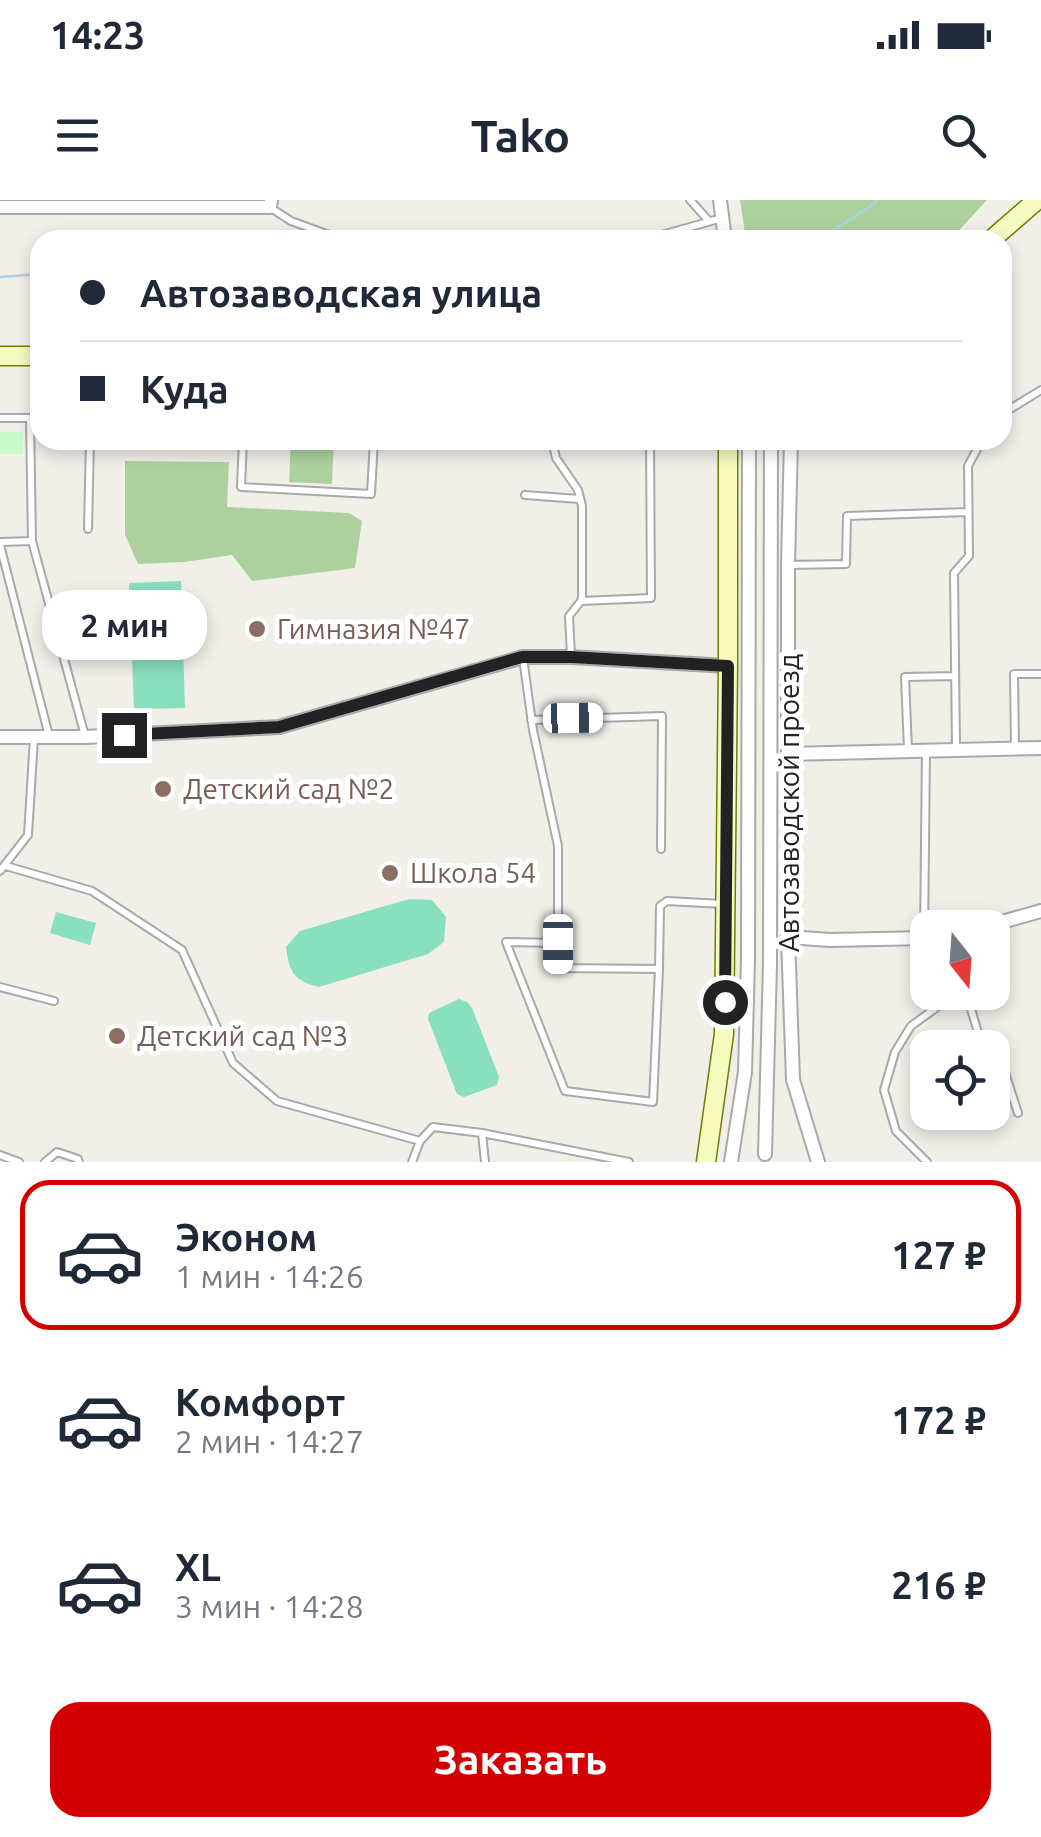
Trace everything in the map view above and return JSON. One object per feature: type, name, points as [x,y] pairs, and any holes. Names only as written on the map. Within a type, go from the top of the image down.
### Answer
[{"type":"street","points":[[720,200],[724,230]]},
{"type":"street","points":[[0,207],[270,204]]},
{"type":"street","points":[[1005,230],[1037,206]]},
{"type":"street","points":[[0,356],[30,356]]},
{"type":"street","points":[[706,1162],[724,1034],[728,450]]},
{"type":"street","points":[[731,1162],[744,1072],[748,958],[749,450]]},
{"type":"street","points":[[765,1154],[770,963],[770,450]]},
{"type":"street","name":"Автозаводской проезд","points":[[791,450],[788,937],[793,1080],[818,1162]]},
{"type":"street","points":[[0,736],[85,737],[279,727],[522,657],[728,666]]},
{"type":"street","points":[[788,754],[1041,748]]},
{"type":"street","points":[[1010,920],[1041,912]]},
{"type":"street","points":[[788,937],[910,938]]},
{"type":"lane","points":[[690,200],[708,220]]},
{"type":"lane","points":[[270,204],[291,220],[316,230]]},
{"type":"lane","points":[[676,230],[723,218]]},
{"type":"lane","points":[[1012,408],[1041,390]]},
{"type":"lane","points":[[0,418],[30,418]]},
{"type":"lane","points":[[31,450],[32,541],[85,737]]},
{"type":"lane","points":[[88,529],[90,450]]},
{"type":"lane","points":[[242,450],[242,487],[371,494],[373,450]]},
{"type":"lane","points":[[554,450],[578,490],[582,506],[582,602],[569,616],[571,657]]},
{"type":"lane","points":[[582,602],[651,598],[650,450]]},
{"type":"lane","points":[[956,749],[954,574],[969,556],[968,466],[977,450]]},
{"type":"lane","points":[[525,494],[579,499]]},
{"type":"lane","points":[[788,565],[846,564],[847,516],[968,512]]},
{"type":"lane","points":[[32,541],[0,543],[41,736],[28,835],[3,869],[92,891],[182,950],[233,1062],[277,1101],[420,1141]]},
{"type":"lane","points":[[522,657],[558,846],[558,968],[659,969]]},
{"type":"lane","points":[[1015,748],[1014,674],[1041,674]]},
{"type":"lane","points":[[908,750],[905,676],[955,676]]},
{"type":"lane","points":[[532,720],[662,716],[661,849]]},
{"type":"lane","points":[[926,750],[926,910]]},
{"type":"lane","points":[[558,944],[506,942],[565,1091],[653,1102],[660,906],[667,901],[727,904]]},
{"type":"lane","points":[[0,986],[54,1001]]},
{"type":"lane","points":[[927,1162],[896,1132],[884,1090],[894,1052],[911,1026],[933,1010]]},
{"type":"lane","points":[[971,1010],[979,1036],[997,1048],[1018,1113]]},
{"type":"lane","points":[[412,1162],[420,1141],[432,1127],[628,1162]]},
{"type":"lane","points":[[482,1133],[485,1162]]},
{"type":"lane","points":[[810,1162],[813,1147]]},
{"type":"lane","points":[[45,1162],[57,1152],[79,1162]]},
{"type":"lane","points":[[0,1155],[19,1162]]},
{"type":"green space","points":[[740,200],[987,200],[959,230],[744,230]]},
{"type":"green space","points":[[0,432],[23,432],[23,454],[0,454]]},
{"type":"green space","points":[[291,450],[334,450],[332,484],[289,482]]},
{"type":"green space","points":[[125,461],[229,462],[227,507],[349,513],[362,521],[355,568],[252,581],[232,555],[138,564],[125,535]]},
{"type":"green space","points":[[181,581],[185,708],[134,709],[129,583]]},
{"type":"green space","points":[[409,899],[432,900],[446,917],[444,942],[428,954],[319,987],[294,974],[286,947],[300,931]]},
{"type":"green space","points":[[56,912],[96,923],[90,945],[50,933]]},
{"type":"green space","points":[[459,999],[472,1008],[499,1077],[497,1085],[464,1097],[457,1094],[428,1019],[429,1013]]},
{"type":"waterway","points":[[834,230],[876,200]]},
{"type":"waterway","points":[[0,277],[30,275]]},
{"type":"place","name":"Гимназия №47","points":[[257,629]]},
{"type":"place","name":"Детский сад №2","points":[[163,789]]},
{"type":"place","name":"Школа 54","points":[[390,873]]},
{"type":"place","name":"Детский сад №3","points":[[117,1036]]},
{"type":"route","points":[[124,735],[279,727],[522,657],[728,666],[725,1002]]}]
